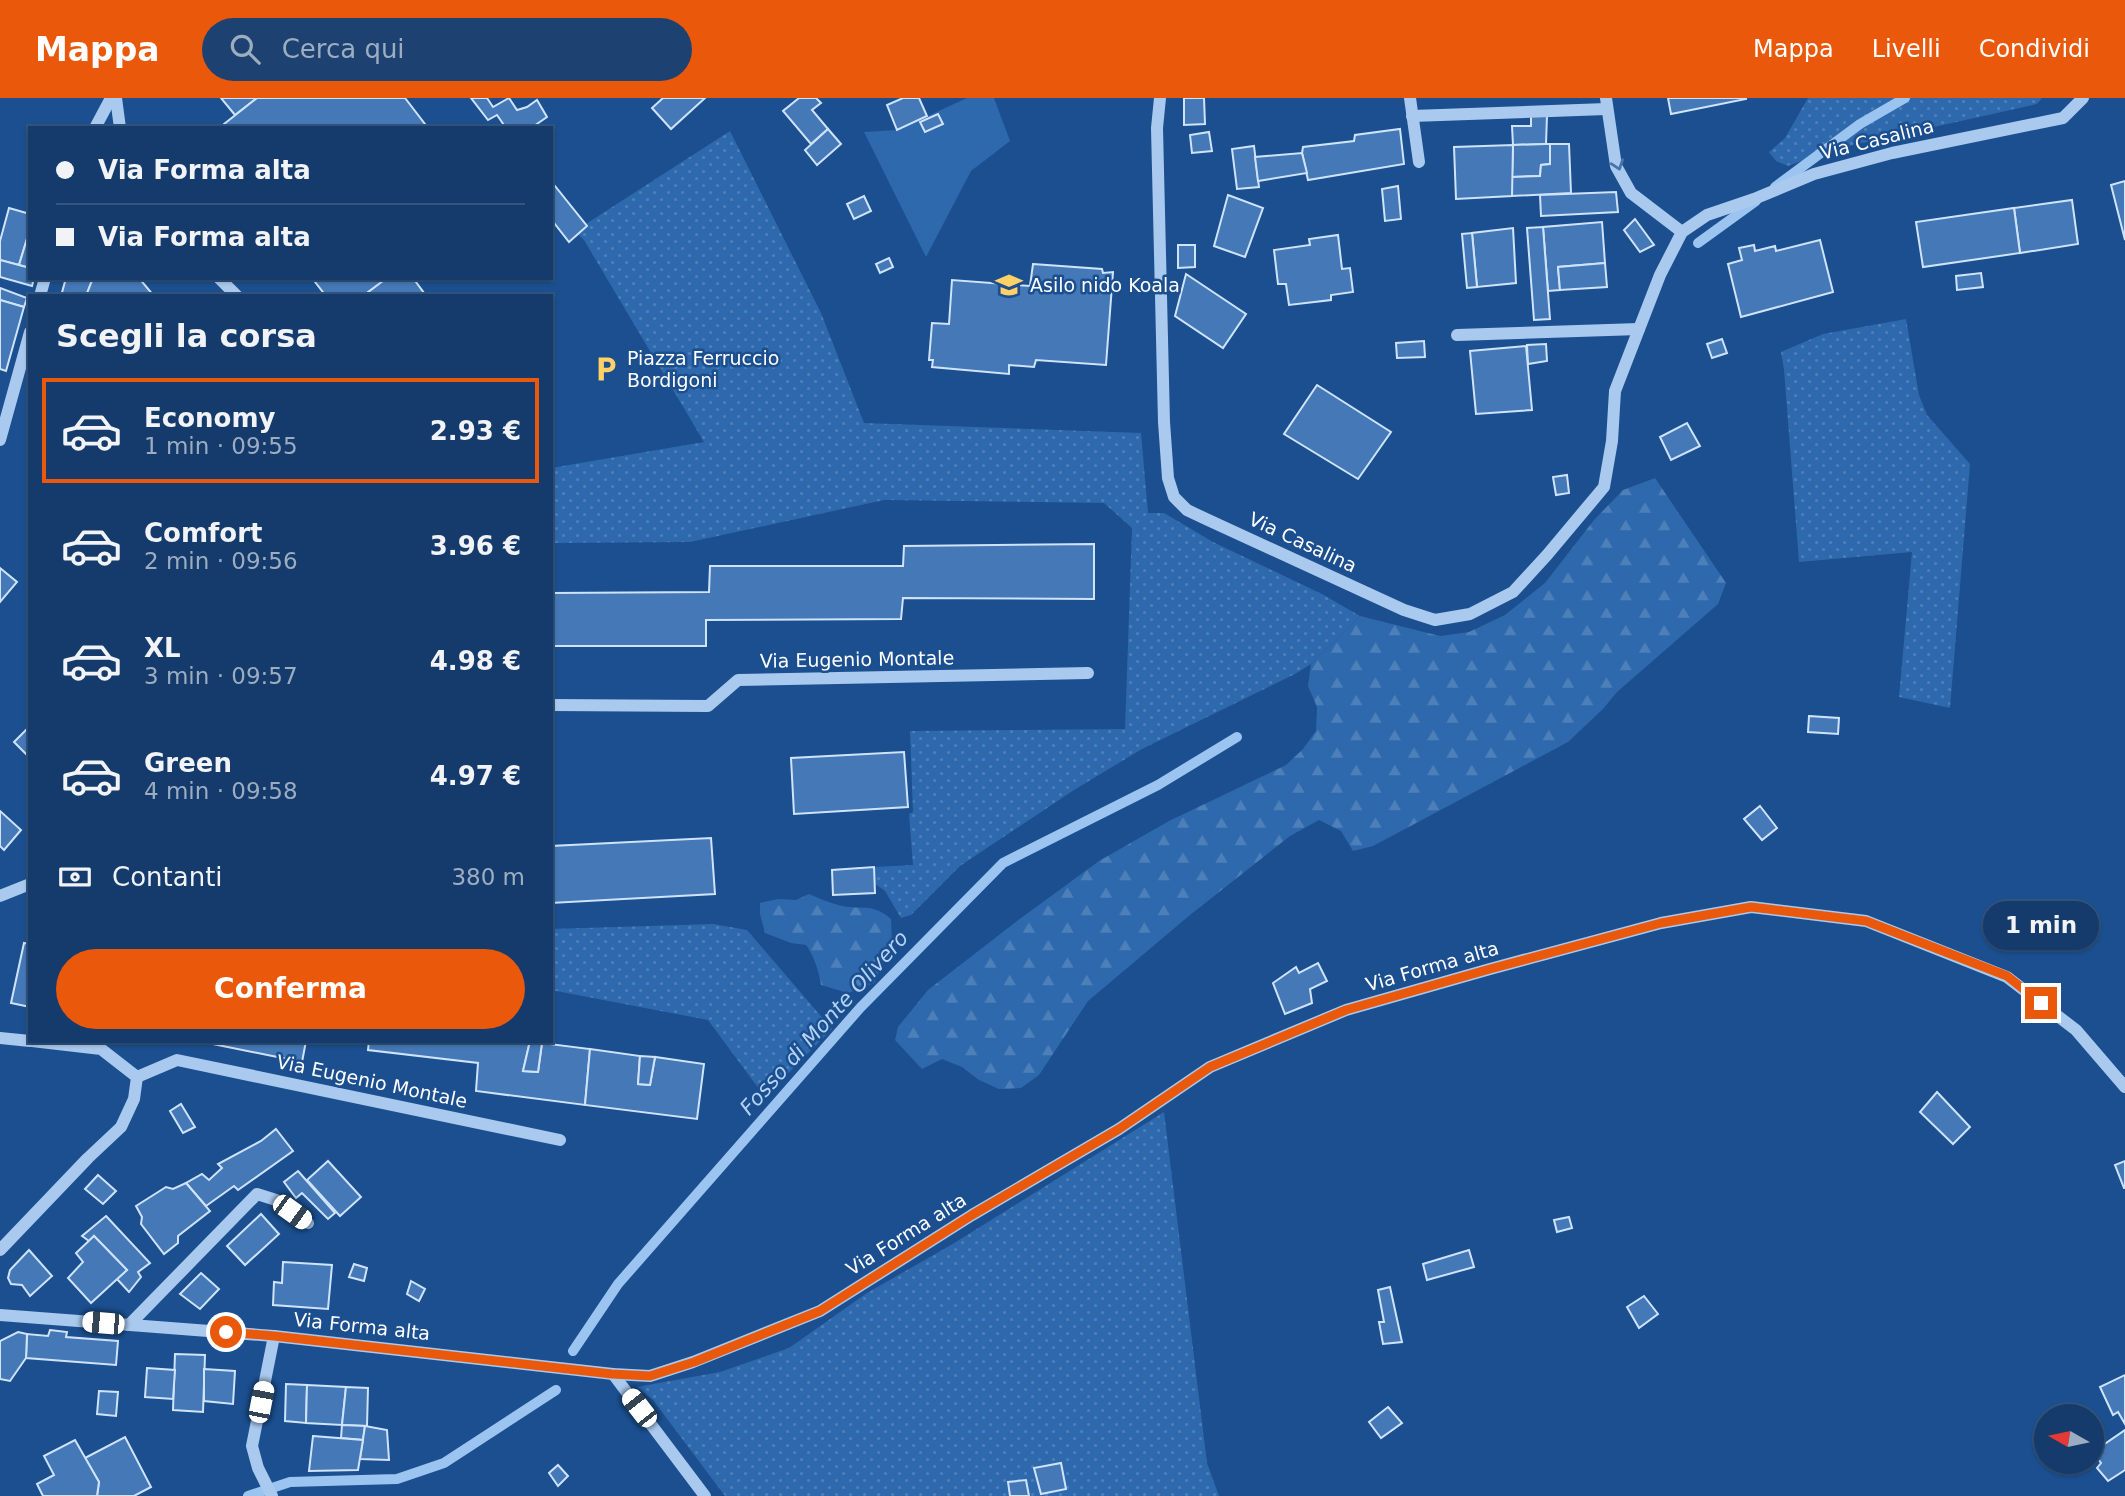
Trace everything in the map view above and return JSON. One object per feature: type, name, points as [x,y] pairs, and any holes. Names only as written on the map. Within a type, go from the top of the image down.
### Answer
[{"type":"street","points":[[96,126],[113,98]]},
{"type":"street","points":[[113,98],[120,126]]},
{"type":"street","name":"Via Casalina","points":[[1160,98],[1157,128],[1164,422],[1168,478],[1174,497],[1187,510],[1404,610],[1435,620],[1470,614],[1513,592],[1604,487],[1612,441],[1615,391],[1660,275],[1682,232],[1707,215],[1814,174],[1892,153],[2063,118],[2083,98]]},
{"type":"street","points":[[1410,98],[1419,162]]},
{"type":"street","points":[[1412,116],[1606,103],[1616,166],[1631,192],[1682,232]]},
{"type":"street","points":[[221,280],[235,294]]},
{"type":"street","points":[[1457,335],[1639,329]]},
{"type":"street","points":[[0,440],[28,339]]},
{"type":"street","name":"Via Eugenio Montale","points":[[553,705],[708,706],[738,680],[1088,673]]},
{"type":"street","points":[[0,896],[28,885]]},
{"type":"street","name":"Via Forma alta","points":[[0,1315],[274,1336],[650,1376],[694,1362],[820,1311],[972,1215],[1119,1129],[1210,1067],[1346,1010],[1661,923],[1751,907],[1866,921],[2007,976],[2076,1030],[2125,1087]]},
{"type":"street","points":[[0,1038],[28,1041]]},
{"type":"street","points":[[0,1250],[121,1127],[134,1099],[137,1077],[102,1048],[51,1043]]},
{"type":"street","name":"Via Eugenio Montale","points":[[137,1077],[177,1060],[560,1140]]},
{"type":"street","points":[[129,1325],[257,1194],[276,1200],[308,1223]]},
{"type":"street","name":"Via Forma alta","points":[[272,1496],[258,1468],[252,1446],[274,1336]]},
{"type":"street","points":[[612,1374],[705,1496]]},
{"type":"green space","points":[[967,98],[994,98],[1010,141],[971,171],[926,257],[864,132],[897,130]]},
{"type":"green space","points":[[1808,98],[2042,98],[2037,104],[1835,149],[1788,166],[1776,161],[1769,152],[1785,138]]},
{"type":"green space","points":[[730,131],[821,313],[864,423],[1141,433],[1148,513],[1164,513],[1213,542],[1322,594],[1360,616],[1311,664],[1142,749],[1074,790],[960,866],[911,915],[901,918],[885,891],[874,883],[874,867],[913,865],[909,814],[913,812],[910,731],[1125,729],[1132,528],[1104,503],[884,500],[690,542],[553,543],[553,468],[704,442],[584,240],[575,231]]},
{"type":"green space","points":[[1906,319],[1919,395],[1927,415],[1970,464],[1950,708],[1899,697],[1912,552],[1799,562],[1781,352],[1823,334]]},
{"type":"green space","points":[[1655,478],[1726,583],[1718,604],[1617,692],[1568,742],[1373,846],[1353,851],[1341,831],[1319,820],[1290,836],[1088,1001],[1039,1075],[1021,1088],[999,1089],[979,1080],[962,1067],[942,1059],[922,1069],[895,1040],[898,1027],[928,990],[1099,861],[1169,821],[1286,765],[1303,749],[1316,731],[1317,707],[1308,686],[1311,664],[1360,616],[1440,636],[1469,632],[1505,615],[1545,583],[1594,520],[1623,490]]},
{"type":"green space","points":[[809,894],[842,906],[873,909],[891,919],[892,944],[874,983],[848,993],[821,985],[816,964],[806,945],[791,943],[765,933],[760,903],[778,899],[796,900]]},
{"type":"green space","points":[[713,924],[747,930],[832,1029],[765,1097],[708,1020],[553,990],[553,929]]},
{"type":"green space","points":[[1164,1112],[1207,1463],[1219,1496],[725,1496],[653,1400],[637,1387],[720,1372],[789,1348],[867,1293],[951,1245]]},
{"type":"building","points":[[221,98],[257,98],[235,115]]},
{"type":"building","points":[[257,98],[405,98],[426,126],[222,126]]},
{"type":"building","points":[[471,98],[487,98],[493,107],[509,98],[517,110],[537,100],[547,117],[534,126],[505,126],[497,115],[488,120]]},
{"type":"building","points":[[663,98],[705,98],[671,129],[652,108]]},
{"type":"building","points":[[799,98],[816,98],[821,103],[812,110],[828,129],[811,144],[783,111]]},
{"type":"building","points":[[903,98],[919,98],[927,116],[897,130],[887,105]]},
{"type":"building","points":[[1184,98],[1204,98],[1205,124],[1184,125]]},
{"type":"building","points":[[1668,98],[1746,98],[1746,99],[1671,114]]},
{"type":"building","points":[[938,114],[943,124],[925,132],[920,122]]},
{"type":"building","points":[[1531,115],[1547,115],[1546,144],[1513,145],[1512,126],[1531,126]]},
{"type":"building","points":[[828,129],[841,144],[817,165],[805,150]]},
{"type":"building","points":[[1400,129],[1404,164],[1308,180],[1303,147],[1354,141],[1355,135]]},
{"type":"building","points":[[1209,132],[1212,151],[1192,153],[1190,135]]},
{"type":"building","points":[[1550,144],[1550,164],[1541,165],[1540,176],[1512,177],[1513,145]]},
{"type":"building","points":[[1550,144],[1569,144],[1571,193],[1512,196],[1512,177],[1540,176],[1541,165],[1550,164]]},
{"type":"building","points":[[1513,145],[1512,196],[1456,199],[1454,147]]},
{"type":"building","points":[[1254,146],[1259,187],[1237,189],[1232,149]]},
{"type":"building","points":[[1302,153],[1307,173],[1258,181],[1255,157]]},
{"type":"building","points":[[2125,181],[2125,240],[2111,185]]},
{"type":"building","points":[[553,184],[587,226],[569,242],[553,222]]},
{"type":"building","points":[[1398,186],[1401,219],[1385,221],[1382,189]]},
{"type":"building","points":[[1616,192],[1618,212],[1541,216],[1540,195]]},
{"type":"building","points":[[1228,195],[1263,208],[1245,257],[1214,246]]},
{"type":"building","points":[[864,196],[871,211],[854,219],[847,204]]},
{"type":"building","points":[[2072,200],[2078,244],[2020,253],[2014,208]]},
{"type":"building","points":[[9,208],[28,213],[28,236],[19,265],[0,260],[0,241]]},
{"type":"building","points":[[2014,208],[2020,253],[1923,267],[1916,222]]},
{"type":"building","points":[[1635,219],[1654,245],[1640,252],[1624,230]]},
{"type":"building","points":[[1602,222],[1605,263],[1558,267],[1560,290],[1548,291],[1543,227]]},
{"type":"building","points":[[1543,227],[1550,319],[1534,320],[1527,228]]},
{"type":"building","points":[[1513,228],[1516,283],[1477,287],[1472,233]]},
{"type":"building","points":[[1472,233],[1477,287],[1467,288],[1462,234]]},
{"type":"building","points":[[1338,235],[1342,269],[1350,268],[1353,292],[1331,295],[1331,300],[1289,305],[1286,284],[1278,284],[1274,250],[1310,245],[1309,239]]},
{"type":"building","points":[[28,236],[28,267],[19,265]]},
{"type":"building","points":[[1820,240],[1833,292],[1741,317],[1728,264],[1742,260],[1739,248],[1754,245],[1755,251],[1775,246],[1776,251]]},
{"type":"building","points":[[1178,245],[1195,245],[1195,267],[1178,268]]},
{"type":"building","points":[[889,258],[893,267],[880,273],[876,264]]},
{"type":"building","points":[[0,260],[28,267],[28,280],[34,280],[32,286],[0,277]]},
{"type":"building","points":[[1605,263],[1607,287],[1560,290],[1558,267]]},
{"type":"building","name":"Asilo nido Koala","points":[[1033,264],[1113,272],[1106,365],[1036,360],[1034,367],[1009,365],[1009,374],[932,367],[933,360],[929,360],[932,323],[949,324],[952,280],[1030,286]]},
{"type":"building","points":[[1981,273],[1983,287],[1957,290],[1956,276]]},
{"type":"building","points":[[1186,274],[1246,314],[1223,348],[1175,316]]},
{"type":"building","points":[[65,280],[92,280],[87,294],[62,294]]},
{"type":"building","points":[[92,280],[141,280],[152,294],[87,294]]},
{"type":"building","points":[[314,280],[384,280],[366,294],[324,294]]},
{"type":"building","points":[[384,280],[414,280],[424,293],[423,294],[366,294]]},
{"type":"building","points":[[0,288],[27,298],[24,307],[0,300]]},
{"type":"building","points":[[0,300],[24,307],[6,371],[0,369]]},
{"type":"building","points":[[1722,339],[1727,353],[1712,358],[1707,344]]},
{"type":"building","points":[[1424,341],[1425,357],[1397,358],[1396,343]]},
{"type":"building","points":[[1546,344],[1547,361],[1528,364],[1527,345]]},
{"type":"building","points":[[1526,346],[1532,410],[1476,414],[1470,351]]},
{"type":"building","points":[[1317,385],[1391,432],[1358,479],[1284,434]]},
{"type":"building","points":[[1687,423],[1700,446],[1671,460],[1660,437]]},
{"type":"building","points":[[1567,475],[1569,493],[1556,495],[1553,477]]},
{"type":"building","points":[[1094,544],[1094,599],[903,598],[901,619],[706,620],[706,646],[553,646],[553,593],[709,592],[710,566],[903,566],[904,546]]},
{"type":"building","points":[[0,568],[17,582],[0,602]]},
{"type":"building","points":[[1809,716],[1839,718],[1838,734],[1808,732]]},
{"type":"building","points":[[28,728],[28,756],[14,742]]},
{"type":"building","points":[[904,752],[908,807],[794,814],[791,758]]},
{"type":"building","points":[[1760,806],[1777,828],[1762,840],[1744,819]]},
{"type":"building","points":[[0,811],[21,830],[4,850],[0,846]]},
{"type":"building","points":[[711,838],[715,894],[553,903],[553,846]]},
{"type":"building","points":[[874,867],[875,893],[833,895],[832,870]]},
{"type":"building","points":[[24,943],[28,944],[28,1007],[11,1003]]},
{"type":"building","points":[[1318,963],[1327,981],[1310,989],[1312,1003],[1285,1014],[1273,983],[1296,967],[1299,973]]},
{"type":"building","points":[[208,1043],[306,1043],[302,1062]]},
{"type":"building","points":[[369,1043],[530,1043],[523,1071],[538,1072],[542,1043],[590,1049],[585,1105],[476,1091],[478,1063],[368,1050]]},
{"type":"building","points":[[530,1043],[542,1043],[538,1072],[523,1071]]},
{"type":"building","points":[[590,1049],[640,1056],[638,1084],[650,1085],[655,1057],[704,1064],[697,1119],[585,1105]]},
{"type":"building","points":[[640,1056],[655,1057],[650,1085],[638,1084]]},
{"type":"building","points":[[1937,1092],[1970,1127],[1953,1144],[1920,1112]]},
{"type":"building","points":[[181,1104],[195,1127],[183,1133],[170,1111]]},
{"type":"building","points":[[276,1129],[293,1151],[238,1190],[234,1186],[206,1206],[186,1183],[202,1174],[209,1180],[222,1168],[218,1164],[261,1141]]},
{"type":"building","points":[[328,1161],[361,1197],[340,1216],[307,1180]]},
{"type":"building","points":[[2125,1161],[2125,1188],[2124,1188],[2115,1165]]},
{"type":"building","points":[[298,1171],[335,1213],[328,1219],[302,1193],[296,1198],[284,1182]]},
{"type":"building","points":[[98,1175],[116,1191],[103,1204],[85,1189]]},
{"type":"building","points":[[186,1183],[210,1211],[178,1236],[178,1243],[164,1254],[141,1224],[142,1217],[136,1206],[166,1187],[173,1189]]},
{"type":"building","points":[[261,1214],[279,1234],[245,1265],[227,1246]]},
{"type":"building","points":[[106,1216],[150,1263],[138,1272],[141,1277],[129,1292],[117,1279],[127,1270],[94,1236],[89,1241],[82,1236]]},
{"type":"building","points":[[1569,1217],[1572,1228],[1557,1232],[1554,1220]]},
{"type":"building","points":[[94,1236],[127,1270],[91,1303],[68,1278],[83,1262],[76,1253]]},
{"type":"building","points":[[29,1250],[52,1276],[30,1296],[22,1285],[11,1284],[8,1278],[10,1270]]},
{"type":"building","points":[[1469,1250],[1474,1267],[1427,1280],[1423,1264]]},
{"type":"building","points":[[283,1262],[332,1265],[328,1309],[273,1305],[274,1282],[282,1283]]},
{"type":"building","points":[[354,1264],[367,1268],[364,1281],[349,1277]]},
{"type":"building","points":[[201,1273],[219,1289],[200,1309],[180,1294]]},
{"type":"building","points":[[411,1281],[425,1289],[419,1301],[407,1294]]},
{"type":"building","points":[[1390,1287],[1402,1342],[1383,1344],[1379,1322],[1384,1322],[1378,1290]]},
{"type":"building","points":[[1644,1296],[1658,1314],[1639,1328],[1627,1307]]},
{"type":"building","points":[[50,1330],[67,1332],[66,1337],[118,1341],[116,1365],[26,1358],[27,1334],[48,1336]]},
{"type":"building","points":[[18,1332],[27,1334],[26,1358],[10,1381],[0,1379],[0,1341]]},
{"type":"building","points":[[175,1354],[205,1355],[203,1412],[173,1410]]},
{"type":"building","points":[[147,1368],[175,1370],[173,1399],[145,1397]]},
{"type":"building","points":[[204,1369],[235,1371],[233,1404],[204,1401]]},
{"type":"building","points":[[2125,1375],[2125,1424],[2118,1412],[2113,1415],[2100,1387]]},
{"type":"building","points":[[286,1384],[307,1385],[306,1423],[285,1421]]},
{"type":"building","points":[[307,1385],[346,1387],[342,1425],[306,1423]]},
{"type":"building","points":[[346,1387],[368,1388],[367,1426],[342,1425]]},
{"type":"building","points":[[99,1391],[118,1392],[116,1416],[97,1414]]},
{"type":"building","points":[[1388,1407],[1402,1423],[1381,1438],[1369,1422]]},
{"type":"building","points":[[342,1425],[365,1426],[363,1440],[341,1438]]},
{"type":"building","points":[[365,1426],[387,1430],[389,1460],[360,1459]]},
{"type":"building","points":[[2125,1430],[2125,1470],[2108,1481],[2102,1474],[2104,1444]]},
{"type":"building","points":[[313,1436],[363,1440],[358,1470],[309,1471]]},
{"type":"building","points":[[125,1437],[151,1487],[134,1496],[97,1496],[99,1482],[85,1458]]},
{"type":"building","points":[[75,1440],[99,1482],[97,1496],[43,1496],[37,1484],[54,1475],[44,1456]]},
{"type":"building","points":[[1061,1463],[1066,1489],[1041,1494],[1034,1468]]},
{"type":"building","points":[[558,1465],[568,1476],[558,1486],[549,1473]]},
{"type":"building","points":[[1026,1480],[1029,1496],[1010,1496],[1008,1482]]},
{"type":"waterway","points":[[1775,187],[1860,124],[1905,98]]},
{"type":"waterway","points":[[1698,243],[1756,201]]},
{"type":"waterway","name":"Fosso di Monte Olivero","points":[[573,1351],[618,1284],[860,1008],[1003,863],[1158,785],[1237,737]]},
{"type":"waterway","name":"Fosso di Monte Olivero","points":[[248,1496],[290,1482],[397,1479],[444,1463],[556,1390]]},
{"type":"place","name":"Asilo nido Koala","points":[[1009,285]]},
{"type":"place","name":"Piazza Ferruccio Bordigoni","points":[[606,369]]},
{"type":"route","points":[[226,1332],[650,1376],[694,1362],[820,1311],[972,1215],[1119,1129],[1210,1067],[1346,1010],[1661,923],[1751,907],[1866,921],[2007,976],[2041,1003]]}]
